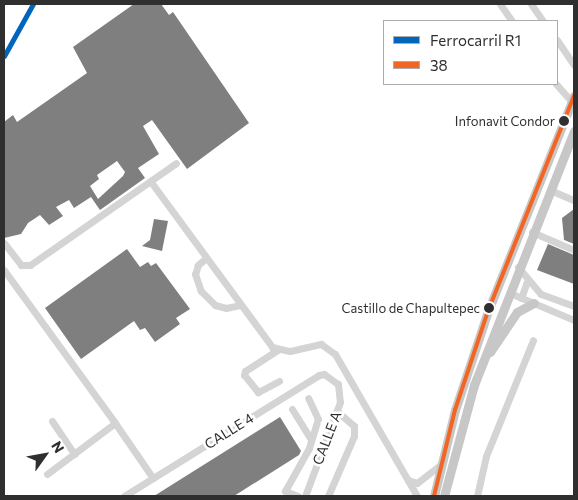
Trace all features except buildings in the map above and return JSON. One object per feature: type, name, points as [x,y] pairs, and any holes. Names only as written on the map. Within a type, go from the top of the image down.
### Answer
[{"type":"main road","points":[[434,496],[440,465],[455,410],[488,311],[573,99]]},
{"type":"main road","points":[[444,496],[466,410],[518,267],[573,137]]},
{"type":"main road","points":[[486,355],[500,340],[517,312],[534,303]]},
{"type":"street","points":[[500,4],[511,20]]},
{"type":"street","points":[[531,4],[542,20]]},
{"type":"street","points":[[558,41],[574,65]]},
{"type":"street","points":[[557,85],[573,99]]},
{"type":"street","points":[[4,243],[20,265],[30,266],[176,163]]},
{"type":"street","points":[[151,182],[264,338],[279,350]]},
{"type":"street","points":[[550,190],[574,200]]},
{"type":"street","points":[[532,232],[574,250]]},
{"type":"street","points":[[206,258],[198,265],[195,274],[201,291],[215,305],[226,308],[240,305]]},
{"type":"street","points":[[518,267],[541,294],[574,306]]},
{"type":"street","points":[[4,270],[153,478]]},
{"type":"street","points":[[521,298],[528,279]]},
{"type":"street","points":[[510,293],[574,320]]},
{"type":"street","points":[[477,496],[486,456],[533,340]]},
{"type":"street","points":[[278,381],[258,392],[244,374],[245,371],[279,350],[321,344],[335,354],[417,496]]},
{"type":"street","name":"CALLE 4","points":[[124,496],[319,374],[335,379]]},
{"type":"street","name":"CALLE A","points":[[305,496],[341,396],[335,379]]},
{"type":"street","points":[[298,496],[283,494],[296,474],[318,419],[308,398]]},
{"type":"street","points":[[292,409],[311,439]]},
{"type":"street","points":[[328,496],[354,436],[354,426],[337,411]]},
{"type":"street","points":[[52,422],[74,454]]},
{"type":"street","points":[[47,474],[115,423]]},
{"type":"street","points":[[408,480],[417,483],[440,465]]},
{"type":"rail line","name":"R1","points":[[4,56],[33,4]]},
{"type":"transit line","name":"38","points":[[434,496],[455,410],[488,311],[574,96]]},
{"type":"place","name":"Infonavit Condor","points":[[564,121]]},
{"type":"place","name":"Castillo de Chapultepec","points":[[489,308]]}]
